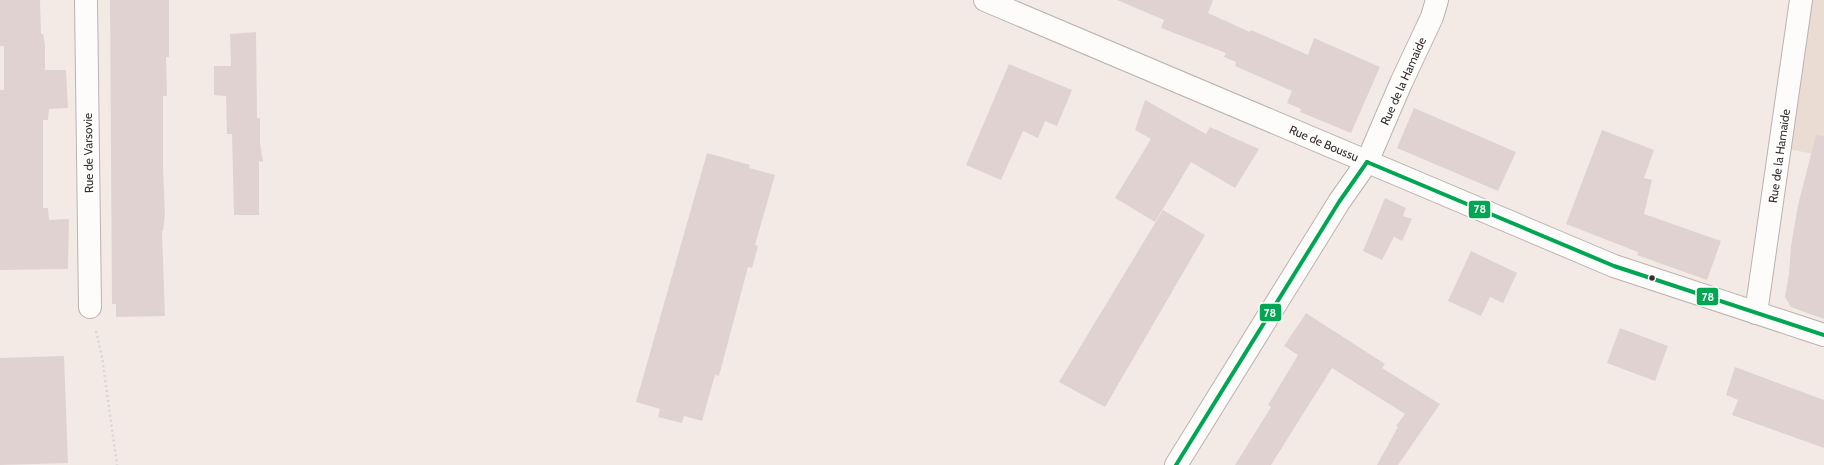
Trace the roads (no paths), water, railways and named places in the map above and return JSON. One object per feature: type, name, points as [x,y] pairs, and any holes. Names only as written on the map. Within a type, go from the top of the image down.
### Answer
[{"type":"street","name":"Rue de Varsovie","points":[[86,0],[90,307]]},
{"type":"street","name":"Rue de Boussu","points":[[985,0],[1614,266],[1824,335]]},
{"type":"street","name":"Rue de la Hamaide","points":[[1176,465],[1339,202],[1368,162],[1400,83],[1432,17],[1437,0]]},
{"type":"street","name":"Rue de la Hamaide","points":[[1756,313],[1801,0]]}]
